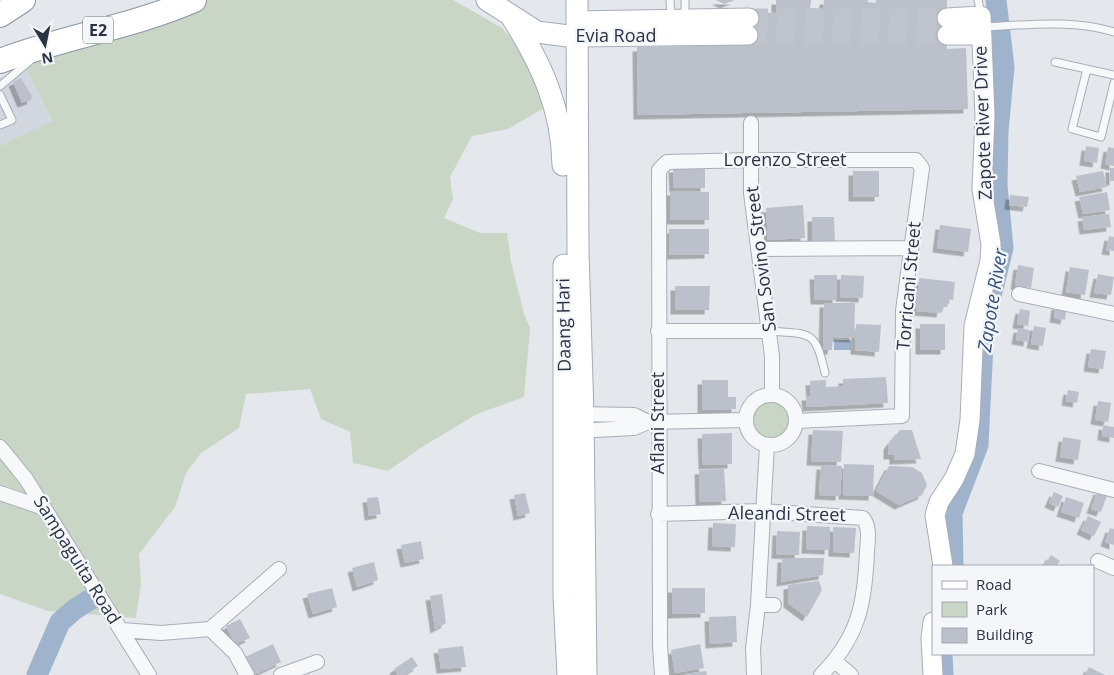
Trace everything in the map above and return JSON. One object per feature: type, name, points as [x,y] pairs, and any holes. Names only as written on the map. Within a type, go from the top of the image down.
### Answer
[{"type":"highway","points":[[0,15],[23,0]]},
{"type":"highway","name":"E2","points":[[0,61],[51,44],[150,16],[194,0]]},
{"type":"main road","name":"Daang Hari","points":[[487,0],[511,16],[538,61],[547,84],[562,137],[586,675]]},
{"type":"main road","name":"Evia Road","points":[[511,16],[537,32],[573,23]]},
{"type":"main road","name":"Daang Hari","points":[[568,675],[564,596],[574,423],[578,251],[573,23]]},
{"type":"main road","points":[[562,137],[573,23]]},
{"type":"street","name":"Evia Road","points":[[573,23],[678,18],[748,26]]},
{"type":"street","points":[[947,26],[980,21]]},
{"type":"street","name":"Zapote River Drive","points":[[943,565],[935,515],[938,502],[954,479],[965,454],[970,420],[974,326],[990,261],[991,244],[982,189],[985,116],[984,63],[980,21]]},
{"type":"street","name":"San Sovino Street","points":[[751,123],[751,193],[772,356],[772,394]]},
{"type":"street","name":"Lorenzo Street","points":[[659,170],[667,162],[916,160]]},
{"type":"street","name":"Torricani Street","points":[[796,421],[902,416],[902,322],[910,248],[922,168],[916,160]]},
{"type":"street","name":"Aflani Street","points":[[659,170],[658,330],[653,422],[658,514],[662,675]]},
{"type":"street","points":[[758,249],[910,248]]},
{"type":"street","points":[[1019,294],[1114,314]]},
{"type":"street","points":[[658,330],[769,331]]},
{"type":"street","points":[[772,394],[790,403],[796,421],[795,428],[787,439],[774,445],[768,445],[752,436],[745,420],[746,413],[753,402],[758,398],[772,394]]},
{"type":"street","points":[[574,423],[634,428],[653,422],[745,420]]},
{"type":"street","points":[[754,675],[753,648],[758,605],[762,511],[768,445]]},
{"type":"street","name":"Sampaguita Road","points":[[0,447],[26,479],[149,675]]},
{"type":"street","points":[[1040,471],[1114,490]]},
{"type":"street","points":[[0,493],[44,508]]},
{"type":"street","name":"Aleandi Street","points":[[658,514],[762,511],[863,518],[867,523],[866,591],[851,635],[835,661],[821,675]]},
{"type":"street","points":[[1098,561],[1114,568]]},
{"type":"street","points":[[122,630],[161,633],[210,629],[279,569]]},
{"type":"street","points":[[758,605],[774,604]]},
{"type":"street","points":[[210,629],[235,654],[247,675]]},
{"type":"street","points":[[932,630],[933,675]]},
{"type":"street","points":[[835,661],[851,675]]},
{"type":"street","points":[[281,675],[316,662]]},
{"type":"lane","points":[[980,21],[1030,25],[1092,25],[1114,32]]},
{"type":"lane","points":[[0,86],[51,44]]},
{"type":"lane","points":[[1055,62],[1114,75]]},
{"type":"lane","points":[[1087,69],[1072,129],[1102,137],[1114,84]]},
{"type":"lane","points":[[0,95],[12,120],[0,125]]},
{"type":"lane","points":[[769,331],[801,333],[812,337],[818,348],[825,373]]},
{"type":"shaded area","points":[[25,66],[52,122],[0,146],[0,78]]},
{"type":"green space","points":[[207,0],[453,0],[502,28],[514,42],[526,59],[544,108],[508,129],[472,136],[450,177],[453,199],[444,218],[480,233],[507,233],[511,262],[524,314],[530,328],[524,397],[477,414],[422,447],[388,471],[353,463],[350,432],[321,419],[310,389],[246,394],[239,428],[201,453],[186,473],[175,507],[139,554],[141,584],[136,618],[48,611],[0,594],[0,146],[52,121],[25,66],[150,26]]},
{"type":"green space","points":[[771,402],[783,408],[789,420],[783,432],[771,438],[759,432],[753,420],[759,408]]},
{"type":"water","points":[[834,340],[851,340],[851,350],[834,350]]},
{"type":"building","points":[[716,0],[735,0],[724,4]]},
{"type":"building","points":[[776,0],[811,0],[810,8],[823,9],[824,0],[868,0],[867,2],[876,3],[876,0],[947,0],[947,49],[966,48],[968,109],[638,115],[637,47],[747,45],[749,12],[776,13]]},
{"type":"building","points":[[21,78],[32,96],[31,100],[22,103],[13,82]]},
{"type":"building","points":[[1086,146],[1099,148],[1097,163],[1084,161]]},
{"type":"building","points":[[1108,147],[1114,148],[1114,166],[1105,164]]},
{"type":"building","points":[[673,168],[705,168],[705,188],[674,188]]},
{"type":"building","points":[[1110,168],[1114,168],[1114,181],[1110,181]]},
{"type":"building","points":[[853,171],[879,171],[879,197],[853,197]]},
{"type":"building","points":[[1103,171],[1107,187],[1080,192],[1076,176]]},
{"type":"building","points":[[670,191],[709,192],[709,220],[670,220]]},
{"type":"building","points":[[1107,192],[1110,210],[1083,214],[1079,197]]},
{"type":"building","points":[[1010,195],[1029,197],[1027,207],[1009,205]]},
{"type":"building","points":[[803,205],[805,238],[768,240],[766,208]]},
{"type":"building","points":[[1109,214],[1111,227],[1084,230],[1082,217]]},
{"type":"building","points":[[812,217],[834,217],[835,242],[812,243]]},
{"type":"building","points":[[940,225],[971,229],[968,252],[937,248]]},
{"type":"building","points":[[669,229],[709,229],[709,254],[669,255]]},
{"type":"building","points":[[1109,236],[1114,237],[1114,251],[1106,250]]},
{"type":"building","points":[[1018,265],[1034,268],[1031,288],[1015,285]]},
{"type":"building","points":[[1070,267],[1089,270],[1085,295],[1066,292]]},
{"type":"building","points":[[1098,274],[1114,277],[1111,295],[1094,293]]},
{"type":"building","points":[[814,275],[837,275],[837,300],[815,300]]},
{"type":"building","points":[[841,275],[864,276],[863,298],[840,297]]},
{"type":"building","points":[[919,278],[955,282],[953,300],[948,299],[947,307],[942,307],[941,313],[916,311]]},
{"type":"building","points":[[675,286],[710,286],[709,310],[675,310]]},
{"type":"building","points":[[824,303],[855,303],[854,338],[833,337],[832,350],[823,350]]},
{"type":"building","points":[[1056,305],[1067,307],[1065,320],[1054,318]]},
{"type":"building","points":[[1020,309],[1030,311],[1028,326],[1017,324]]},
{"type":"building","points":[[856,324],[881,325],[879,352],[855,350]]},
{"type":"building","points":[[920,324],[945,324],[945,350],[920,350]]},
{"type":"building","points":[[1034,326],[1046,328],[1043,346],[1031,344]]},
{"type":"building","points":[[1018,328],[1029,330],[1028,342],[1016,340]]},
{"type":"building","points":[[1091,349],[1106,351],[1103,369],[1088,367]]},
{"type":"building","points":[[886,377],[888,403],[807,407],[806,396],[811,396],[810,381],[826,380],[826,387],[843,386],[843,379]]},
{"type":"building","points":[[702,380],[728,380],[728,397],[736,397],[736,409],[702,410]]},
{"type":"building","points":[[1068,390],[1079,392],[1077,403],[1066,401]]},
{"type":"building","points":[[1098,401],[1111,403],[1108,422],[1095,420]]},
{"type":"building","points":[[1103,425],[1114,427],[1114,438],[1102,436]]},
{"type":"building","points":[[813,430],[843,431],[841,462],[811,461]]},
{"type":"building","points":[[900,430],[912,430],[921,459],[894,460],[894,455],[888,455],[888,445]]},
{"type":"building","points":[[732,433],[732,464],[703,465],[702,434]]},
{"type":"building","points":[[1063,437],[1081,440],[1078,460],[1060,457]]},
{"type":"building","points":[[844,464],[874,465],[873,496],[843,495]]},
{"type":"building","points":[[821,465],[842,466],[840,496],[819,495]]},
{"type":"building","points":[[889,466],[912,467],[922,473],[927,485],[922,495],[899,505],[876,491]]},
{"type":"building","points":[[724,469],[726,501],[700,502],[699,470]]},
{"type":"building","points":[[1098,490],[1108,493],[1101,512],[1091,509]]},
{"type":"building","points":[[1054,492],[1063,496],[1058,507],[1049,503]]},
{"type":"building","points":[[525,493],[530,513],[518,516],[514,495]]},
{"type":"building","points":[[378,497],[381,514],[369,516],[367,498]]},
{"type":"building","points":[[1066,497],[1084,503],[1079,518],[1061,512]]},
{"type":"building","points":[[1088,516],[1101,522],[1094,536],[1081,530]]},
{"type":"building","points":[[713,523],[736,524],[735,547],[712,546]]},
{"type":"building","points":[[807,526],[830,527],[829,550],[806,549]]},
{"type":"building","points":[[833,527],[856,528],[854,553],[833,552]]},
{"type":"building","points":[[1110,528],[1114,529],[1114,545],[1105,542]]},
{"type":"building","points":[[777,531],[800,532],[799,555],[776,554]]},
{"type":"building","points":[[421,541],[424,559],[405,563],[401,545]]},
{"type":"building","points":[[1051,555],[1060,561],[1057,565],[1045,565]]},
{"type":"building","points":[[782,558],[824,558],[823,575],[781,582]]},
{"type":"building","points":[[374,562],[378,580],[357,587],[352,568]]},
{"type":"building","points":[[819,581],[822,590],[807,617],[788,603],[788,585]]},
{"type":"building","points":[[332,588],[337,607],[313,614],[307,594]]},
{"type":"building","points":[[672,588],[705,588],[705,613],[672,614]]},
{"type":"building","points":[[442,594],[446,623],[435,629],[430,596]]},
{"type":"building","points":[[736,616],[737,642],[710,644],[709,617]]},
{"type":"building","points":[[240,619],[250,638],[235,644],[226,626]]},
{"type":"building","points":[[273,644],[281,662],[254,675],[243,658]]},
{"type":"building","points":[[700,644],[704,668],[675,673],[671,650]]},
{"type":"building","points":[[463,646],[466,667],[441,669],[438,649]]},
{"type":"building","points":[[412,657],[418,666],[404,675],[398,675],[394,669]]},
{"type":"building","points":[[1089,667],[1105,675],[1085,675]]},
{"type":"building","points":[[706,671],[707,675],[686,675],[686,674]]},
{"type":"waterway","name":"Zapote River","points":[[953,565],[952,513],[978,445],[984,324],[1003,248],[997,185],[998,131],[1004,67],[996,0]]},
{"type":"waterway","points":[[37,675],[60,622],[75,609],[91,599]]},
{"type":"waterway","name":"Zapote River","points":[[942,655],[943,675]]},
{"type":"tunnel","points":[[749,18],[947,18]]},
{"type":"tunnel","points":[[748,35],[947,35]]}]
